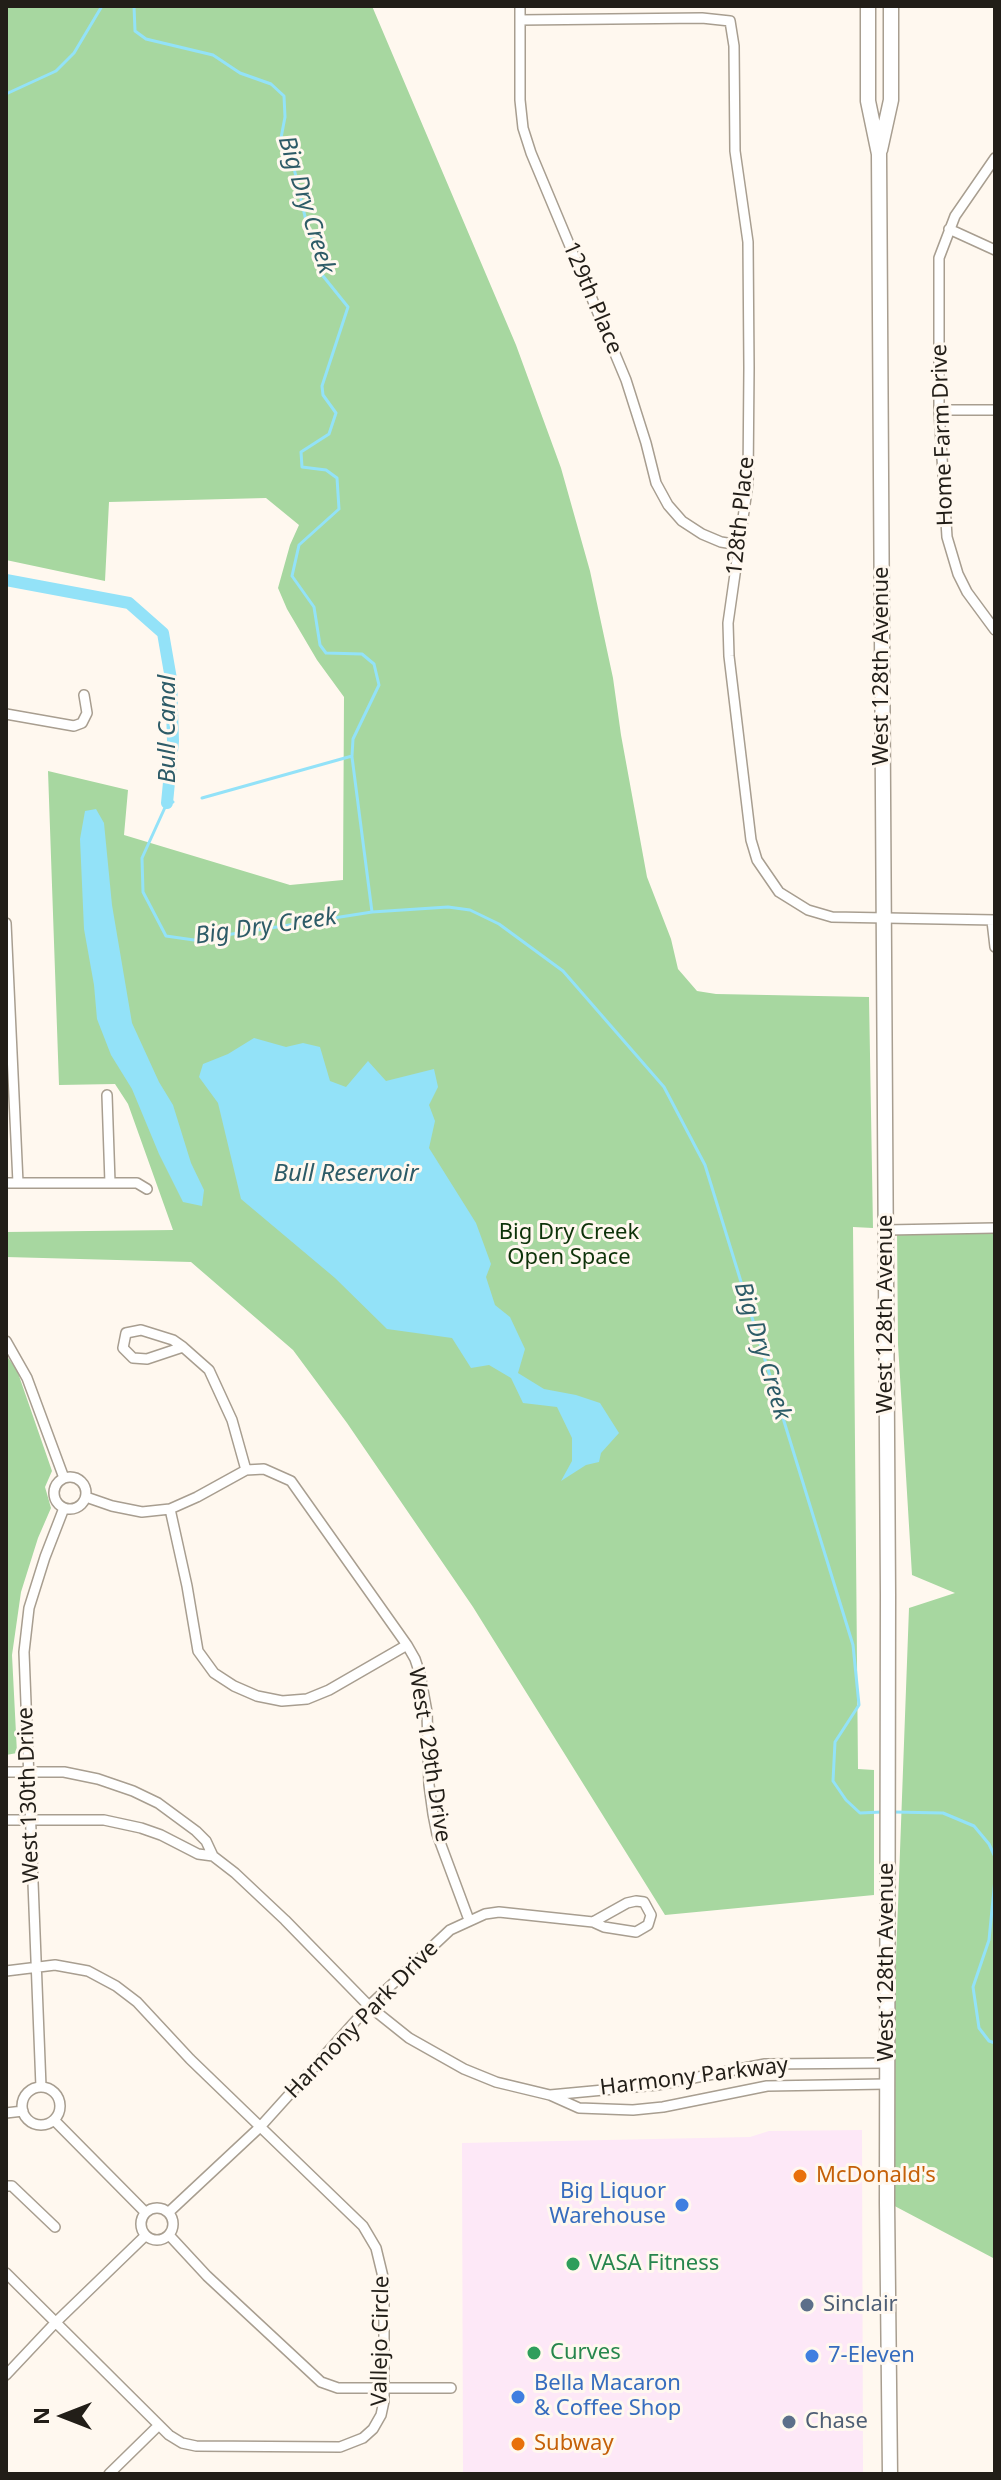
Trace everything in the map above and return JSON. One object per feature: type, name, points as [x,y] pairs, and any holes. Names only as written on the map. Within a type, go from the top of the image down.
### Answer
[{"type":"main road","name":"West 128th Avenue","points":[[879,154],[891,100],[891,6]]},
{"type":"main road","name":"West 128th Avenue","points":[[868,10],[868,101],[879,154],[890,2474]]},
{"type":"street","name":"129th Place","points":[[520,6],[523,128],[626,380],[656,483],[668,505],[682,521],[702,534],[739,545]]},
{"type":"street","name":"128th Place","points":[[520,20],[702,18],[730,21],[734,46],[735,151],[748,242],[748,483],[728,623],[729,656],[748,818],[757,860],[779,892],[808,910],[832,917],[993,920]]},
{"type":"street","name":"Home Farm Drive","points":[[995,158],[955,216],[939,258],[939,410],[947,537],[967,592],[995,630]]},
{"type":"street","points":[[949,229],[995,250]]},
{"type":"street","points":[[939,410],[995,410]]},
{"type":"street","points":[[6,714],[74,726],[82,723],[87,713],[84,695]]},
{"type":"street","points":[[993,920],[995,947]]},
{"type":"street","points":[[6,923],[18,1183]]},
{"type":"street","points":[[107,1095],[110,1183]]},
{"type":"street","points":[[6,1183],[137,1183],[147,1189]]},
{"type":"street","points":[[886,1230],[995,1228]]},
{"type":"street","points":[[86,1497],[142,1512],[170,1509],[246,1470],[232,1420],[209,1370],[183,1347],[173,1340],[141,1330],[126,1333],[123,1348],[133,1358],[147,1359],[183,1347]]},
{"type":"street","points":[[6,1341],[27,1378],[64,1478]]},
{"type":"street","name":"West 129th Drive","points":[[246,1470],[264,1469],[291,1481],[407,1645],[420,1674],[424,1694],[430,1796],[437,1834],[469,1920]]},
{"type":"street","points":[[64,1478],[79,1479],[86,1487],[86,1497],[77,1508],[64,1508],[56,1501],[54,1490],[64,1478]]},
{"type":"street","name":"West 130th Drive","points":[[41,2087],[24,1652],[29,1608],[64,1508]]},
{"type":"street","points":[[170,1509],[198,1651],[214,1673],[234,1686],[257,1696],[282,1701],[307,1699],[329,1690],[407,1645]]},
{"type":"street","name":"Harmony Parkway","points":[[6,1772],[64,1772],[98,1779],[158,1803],[196,1831],[206,1841],[213,1856],[285,1920],[369,2006],[409,2038],[446,2061],[496,2082],[550,2095],[579,2108],[633,2110],[692,2102],[756,2087],[887,2084]]},
{"type":"street","name":"Harmony Parkway","points":[[6,1820],[83,1819],[122,1824],[161,1835],[198,1854],[213,1856]]},
{"type":"street","name":"Harmony Park Drive","points":[[169,2212],[260,2127],[369,2006],[450,1930],[485,1914],[499,1912],[593,1922],[636,1932],[648,1925],[651,1915],[644,1902],[636,1901],[593,1922]]},
{"type":"street","name":"Vallejo Circle","points":[[6,1971],[34,1966],[74,1967],[116,1986],[137,2002],[190,2059],[358,2220],[376,2248],[384,2281],[381,2415],[373,2429],[356,2442],[340,2447],[196,2446],[176,2439],[6,2273]]},
{"type":"street","name":"Harmony Parkway","points":[[550,2095],[672,2083],[756,2065],[887,2063]]},
{"type":"street","points":[[756,2065],[756,2087]]},
{"type":"street","points":[[41,2087],[54,2093],[58,2099],[58,2113],[54,2120],[36,2125],[28,2120],[22,2103],[32,2089],[41,2087]]},
{"type":"street","points":[[6,2113],[23,2111]]},
{"type":"street","points":[[54,2120],[145,2212]]},
{"type":"street","points":[[6,2186],[12,2186],[55,2227]]},
{"type":"street","points":[[145,2212],[158,2207],[169,2212],[173,2221],[169,2235]]},
{"type":"street","points":[[145,2212],[141,2226],[145,2236],[156,2240],[169,2235]]},
{"type":"street","points":[[169,2235],[207,2276],[312,2376],[326,2385],[338,2388],[451,2388]]},
{"type":"street","points":[[6,2375],[145,2236]]},
{"type":"street","points":[[109,2474],[159,2425]]},
{"type":"shaded area","points":[[862,2130],[863,2474],[463,2474],[462,2143],[750,2137],[769,2131]]},
{"type":"green space","name":"Big Dry Creek Open Space","points":[[6,6],[372,6],[516,345],[561,468],[590,571],[613,678],[647,877],[671,939],[678,969],[697,991],[716,994],[869,997],[873,1228],[853,1227],[858,1769],[874,1770],[874,1895],[665,1915],[473,1607],[293,1350],[191,1262],[6,1257],[6,1232],[173,1230],[128,1104],[115,1084],[59,1085],[48,771],[128,790],[124,835],[290,885],[343,880],[344,697],[317,660],[278,588],[299,525],[266,498],[109,502],[105,581],[6,560]]},
{"type":"green space","points":[[995,1228],[995,2259],[887,2202],[909,1608],[955,1593],[912,1575],[898,1344],[897,1230]]},
{"type":"green space","points":[[6,1355],[17,1370],[52,1471],[45,1487],[51,1508],[21,1592],[12,1655],[17,1753],[6,1755]]},
{"type":"water","points":[[96,809],[104,823],[112,905],[132,1023],[173,1105],[191,1163],[204,1190],[202,1206],[183,1202],[132,1089],[111,1055],[97,1019],[84,929],[80,839],[85,811]]},
{"type":"water","name":"Bull Reservoir","points":[[254,1038],[286,1047],[303,1043],[320,1047],[330,1081],[346,1087],[368,1061],[386,1081],[434,1069],[438,1087],[429,1105],[435,1121],[429,1148],[476,1223],[491,1264],[486,1277],[495,1305],[510,1317],[525,1349],[518,1373],[544,1389],[600,1403],[619,1433],[601,1453],[599,1462],[586,1465],[561,1481],[572,1461],[572,1438],[557,1407],[523,1403],[511,1378],[489,1365],[471,1368],[452,1338],[387,1329],[335,1278],[241,1199],[218,1103],[199,1077],[203,1064],[228,1054]]},
{"type":"waterway","name":"Big Dry Creek","points":[[6,94],[56,71],[74,53],[102,6]]},
{"type":"waterway","name":"Big Dry Creek","points":[[134,6],[135,31],[146,39],[213,55],[240,73],[271,84],[284,96],[285,117],[281,138],[291,155],[306,221],[323,276],[348,307],[322,386],[323,395],[336,413],[329,434],[301,452],[302,467],[326,470],[337,478],[339,509],[299,545],[292,576],[314,607],[320,645],[326,653],[362,654],[374,664],[379,685],[353,739],[352,756],[202,798]]},
{"type":"waterway","name":"Bull Canal","points":[[6,580],[129,603],[163,633],[171,679],[173,741],[167,803]]},
{"type":"waterway","name":"Big Dry Creek","points":[[352,757],[372,912]]},
{"type":"waterway","name":"Big Dry Creek","points":[[173,802],[167,803],[142,858],[143,892],[166,936],[194,940],[372,912],[448,907],[470,910],[499,924],[563,971],[664,1087],[705,1165],[853,1645],[859,1705],[835,1742],[833,1781],[860,1813],[882,1812]]},
{"type":"waterway","name":"Big Dry Creek","points":[[894,1812],[943,1813],[974,1826],[995,1857]]},
{"type":"waterway","name":"Big Dry Creek","points":[[995,1879],[989,1940],[973,1987],[979,2028],[989,2041],[995,2043]]},
{"type":"place","name":"McDonald's","points":[[800,2176]]},
{"type":"place","name":"Big Liquor Warehouse","points":[[682,2205]]},
{"type":"place","name":"VASA Fitness","points":[[573,2264]]},
{"type":"place","name":"Sinclair","points":[[807,2305]]},
{"type":"place","name":"Curves","points":[[534,2353]]},
{"type":"place","name":"7-Eleven","points":[[812,2356]]},
{"type":"place","name":"Bella Macaron & Coffee Shop","points":[[518,2397]]},
{"type":"place","name":"Chase","points":[[789,2422]]},
{"type":"place","name":"Subway","points":[[518,2444]]}]
